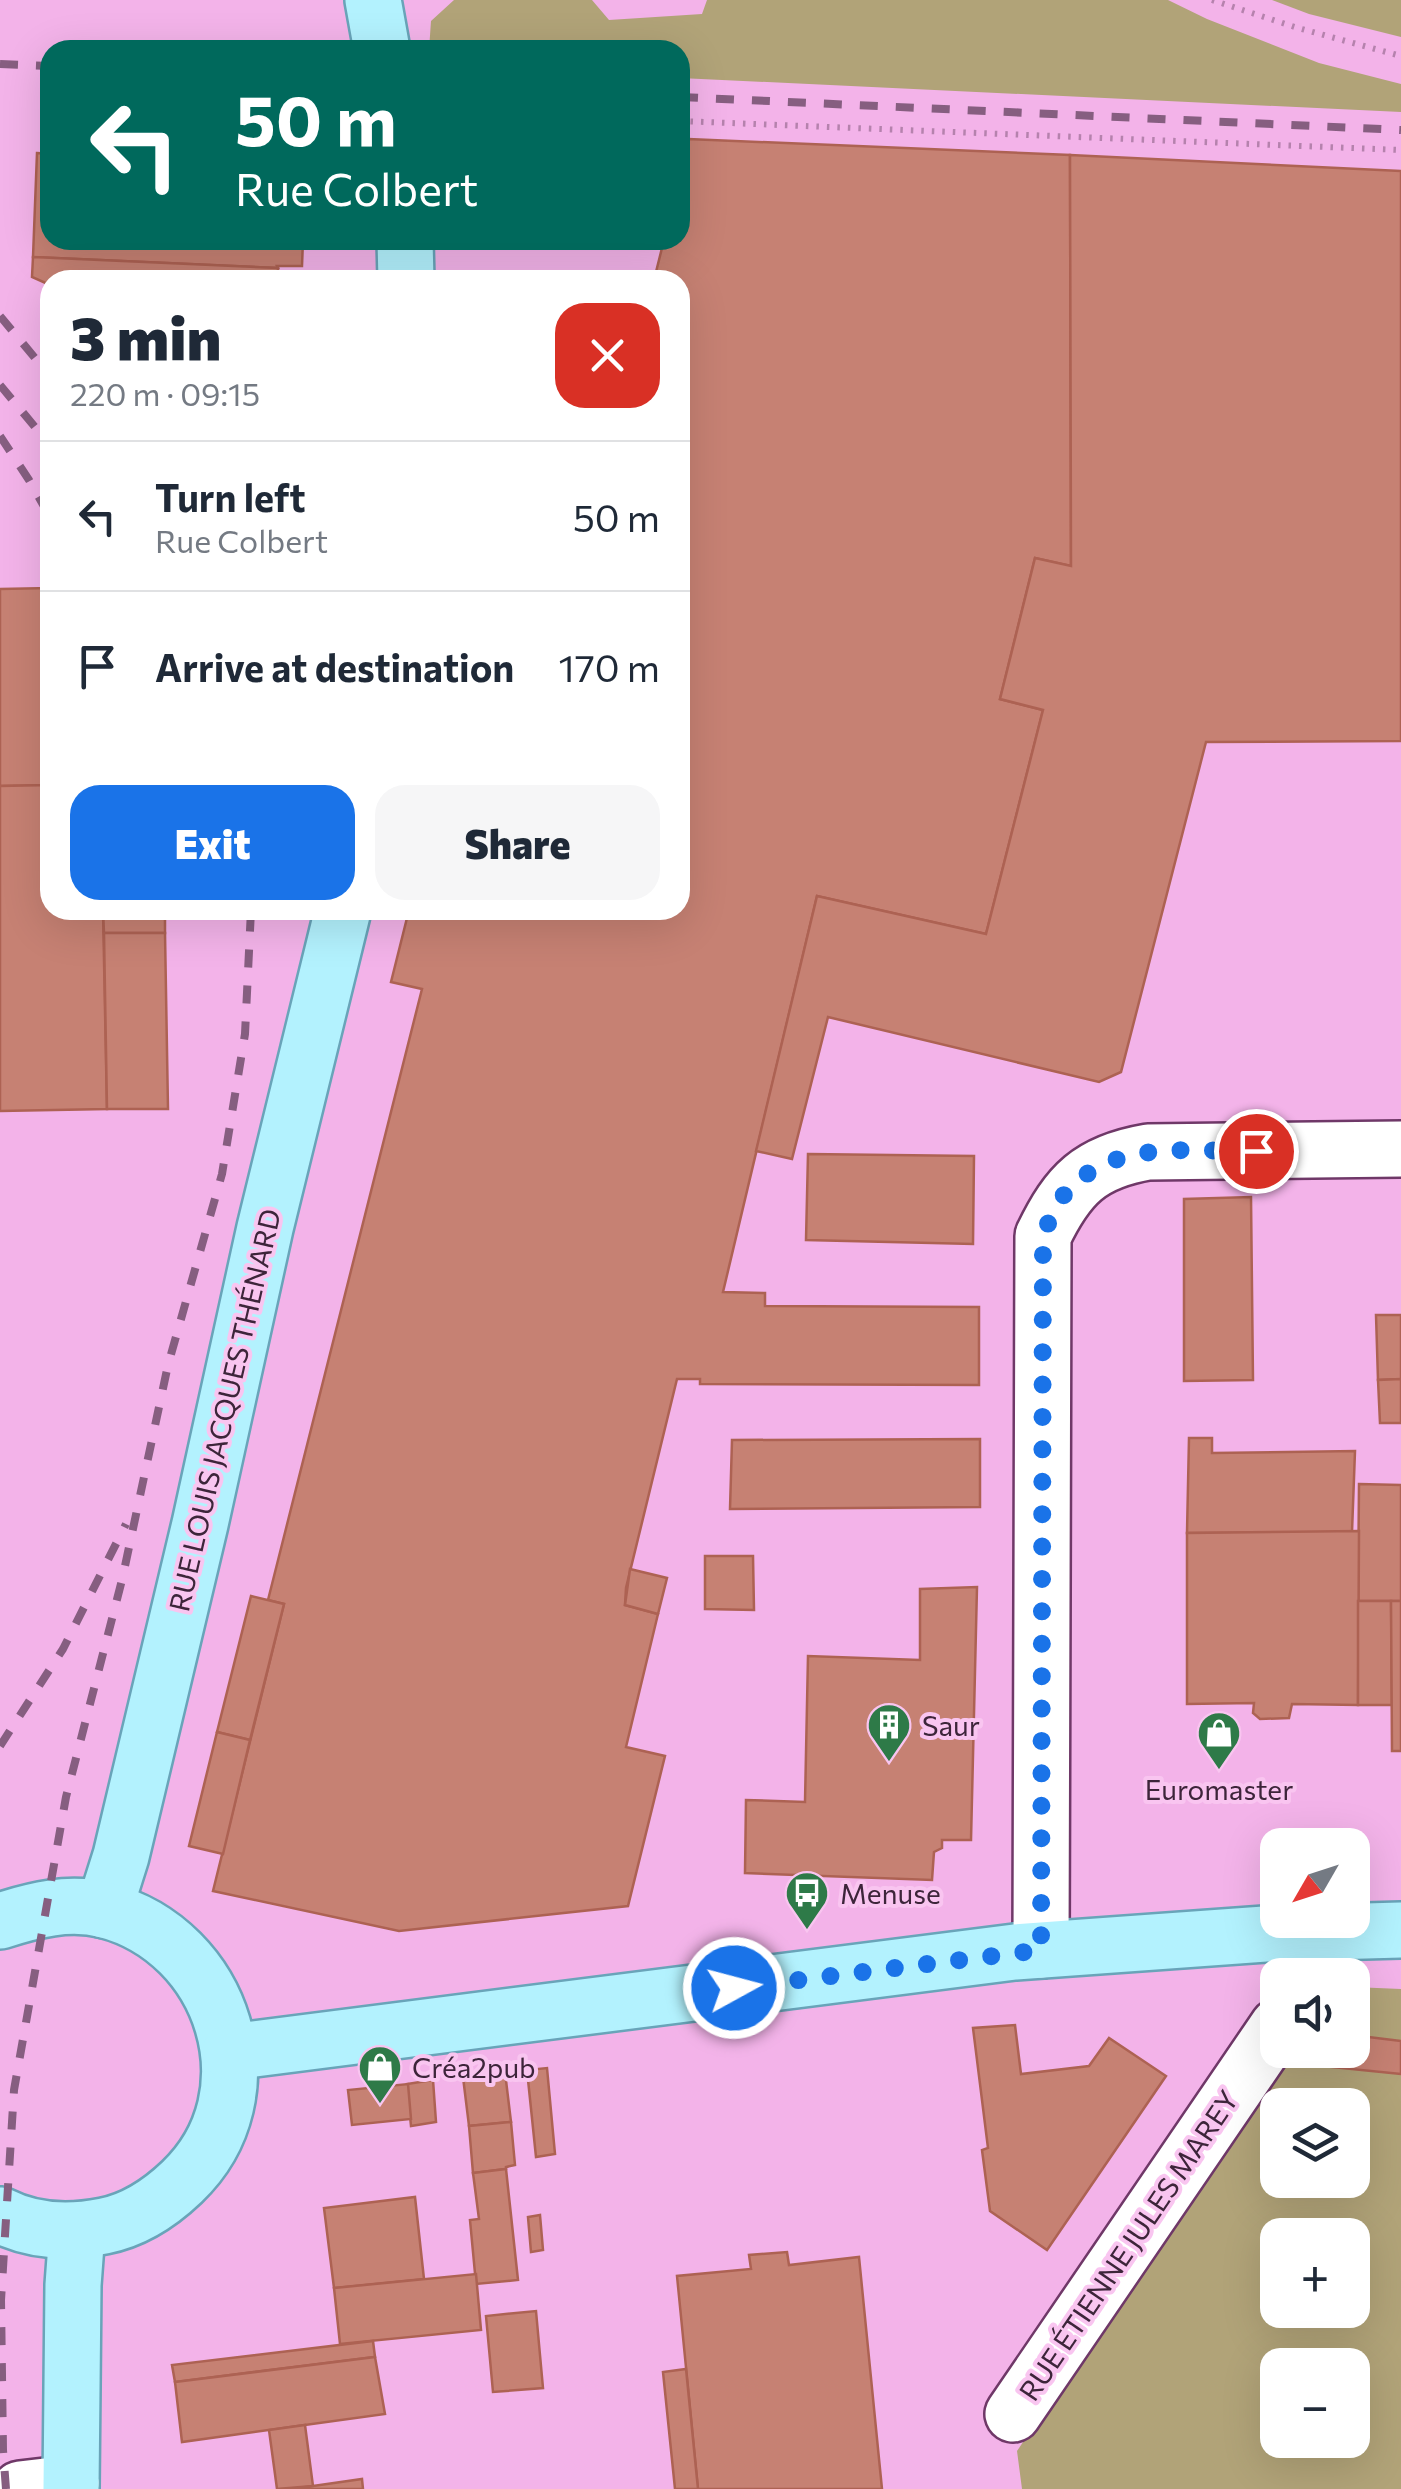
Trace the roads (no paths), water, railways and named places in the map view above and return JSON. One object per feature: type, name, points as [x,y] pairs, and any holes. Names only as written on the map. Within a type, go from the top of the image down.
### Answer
[{"type":"main road","points":[[373,0],[380,40]]},
{"type":"main road","name":"RUE LOUIS JACQUES THÉNARD","points":[[104,1910],[196,1542],[265,1228],[340,920]]},
{"type":"main road","points":[[0,1921],[47,1908],[76,1906],[104,1910],[142,1924],[175,1947],[202,1977],[220,2013],[230,2052],[229,2091],[220,2128],[196,2169],[163,2201],[122,2222],[76,2231],[40,2228],[0,2216]]},
{"type":"main road","points":[[230,2052],[1041,1950],[1266,1934],[1311,1954],[1401,1930]]},
{"type":"main road","points":[[54,2487],[76,2231]]},
{"type":"street","points":[[1041,1950],[1043,1236],[1060,1201],[1090,1172],[1120,1156],[1148,1152],[1401,1150]]},
{"type":"street","name":"RUE ÉTIENNE JULES MAREY","points":[[1013,2414],[1260,2052]]},
{"type":"railway","points":[[0,64],[40,66]]},
{"type":"railway","points":[[690,97],[1401,130]]},
{"type":"railway","points":[[0,316],[40,364]]},
{"type":"railway","points":[[0,385],[40,433]]},
{"type":"railway","points":[[0,436],[40,499]]},
{"type":"railway","points":[[6,2489],[1,2300],[14,2090],[66,1797],[122,1580],[168,1365],[222,1174],[245,1034],[251,920]]},
{"type":"railway","points":[[0,1746],[63,1649],[126,1524]]},
{"type":"place","name":"Saur","points":[[889,1763]]},
{"type":"place","name":"Euromaster","points":[[1219,1771]]},
{"type":"place","name":"Menuse","points":[[807,1931]]},
{"type":"place","name":"Créa2pub","points":[[380,2105]]}]
